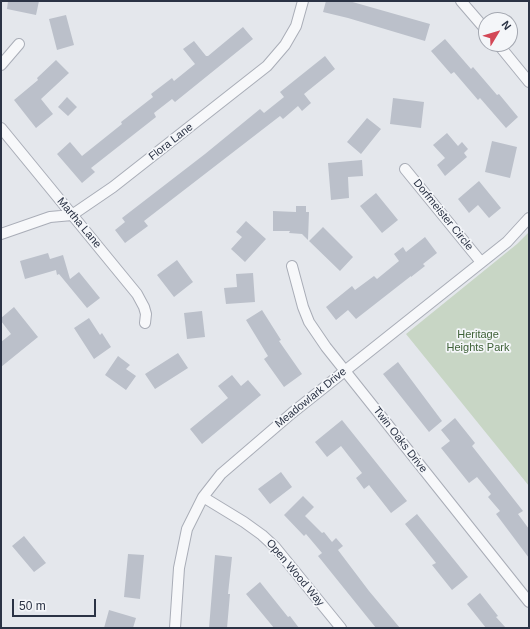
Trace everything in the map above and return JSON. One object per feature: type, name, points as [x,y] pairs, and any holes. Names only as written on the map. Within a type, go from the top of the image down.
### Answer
[{"type":"street","name":"Flora Lane","points":[[1,234],[50,217],[72,215],[113,187],[267,66],[285,44],[296,26],[302,1]]},
{"type":"street","points":[[461,1],[478,21]]},
{"type":"street","points":[[1,65],[19,44]]},
{"type":"street","points":[[505,52],[529,82]]},
{"type":"street","name":"Martha Lane","points":[[1,128],[137,294],[146,314],[145,323]]},
{"type":"street","name":"Dorfmeister Circle","points":[[405,169],[481,262]]},
{"type":"street","name":"Meadowlark Drive","points":[[175,628],[180,568],[187,530],[203,497],[225,469],[507,242],[529,218]]},
{"type":"street","name":"Twin Oaks Drive","points":[[292,266],[303,307],[309,322],[326,347],[529,602]]},
{"type":"street","name":"Open Wood Way","points":[[203,497],[244,522],[275,547],[341,628]]},
{"type":"green space","name":"Heritage Heights Park","points":[[529,232],[529,486],[406,334],[517,244]]},
{"type":"building","points":[[8,1],[39,1],[36,15],[7,9]]},
{"type":"building","points":[[326,1],[349,1],[430,24],[425,41],[323,12]]},
{"type":"building","points":[[66,15],[74,45],[57,50],[49,19]]},
{"type":"building","points":[[243,27],[253,39],[175,102],[172,99],[154,113],[156,117],[91,168],[95,172],[82,183],[57,154],[70,142],[82,156],[122,124],[121,122],[153,97],[151,94],[172,78],[174,81],[195,64],[183,49],[194,41],[206,56],[208,56]]},
{"type":"building","points":[[445,39],[471,69],[473,67],[497,95],[499,94],[518,117],[506,128],[480,98],[478,100],[454,72],[451,74],[431,51]]},
{"type":"building","points":[[325,56],[335,69],[304,94],[311,103],[302,111],[298,106],[283,119],[280,116],[144,221],[148,226],[125,243],[115,230],[125,222],[122,218],[205,154],[260,109],[264,113],[284,97],[280,92]]},
{"type":"building","points":[[56,60],[69,73],[41,99],[53,114],[36,128],[14,100],[38,80],[37,78]]},
{"type":"building","points":[[67,97],[77,107],[68,116],[58,107]]},
{"type":"building","points":[[393,98],[424,102],[421,128],[390,124]]},
{"type":"building","points":[[367,118],[381,129],[361,154],[347,142]]},
{"type":"building","points":[[447,133],[458,146],[462,142],[468,149],[464,153],[467,157],[445,176],[437,165],[445,158],[433,145]]},
{"type":"building","points":[[492,141],[517,147],[510,178],[485,172]]},
{"type":"building","points":[[362,160],[363,176],[348,177],[349,198],[331,200],[328,163]]},
{"type":"building","points":[[479,181],[501,208],[489,218],[478,205],[469,213],[458,199]]},
{"type":"building","points":[[376,193],[398,220],[382,233],[360,206]]},
{"type":"building","points":[[296,206],[306,206],[306,212],[309,212],[308,240],[302,234],[289,233],[290,231],[273,231],[273,211],[296,212]]},
{"type":"building","points":[[246,221],[266,239],[245,262],[231,249],[242,237],[236,232]]},
{"type":"building","points":[[323,227],[353,257],[340,271],[309,241]]},
{"type":"building","points":[[425,237],[437,253],[423,264],[425,266],[356,319],[348,310],[336,320],[326,307],[352,286],[355,290],[374,276],[377,279],[399,261],[394,254],[403,247],[406,252]]},
{"type":"building","points":[[48,253],[50,259],[63,255],[70,279],[79,272],[100,298],[87,308],[59,274],[57,275],[56,270],[25,279],[20,261]]},
{"type":"building","points":[[177,260],[193,282],[174,297],[157,275]]},
{"type":"building","points":[[253,273],[255,302],[226,304],[224,288],[237,287],[236,274]]},
{"type":"building","points":[[14,307],[38,337],[1,367],[1,342],[11,334],[1,321],[1,318]]},
{"type":"building","points":[[262,310],[281,340],[279,341],[302,374],[284,387],[264,359],[268,356],[246,320]]},
{"type":"building","points":[[202,311],[205,337],[187,339],[184,313]]},
{"type":"building","points":[[89,318],[100,335],[102,333],[111,347],[94,359],[74,328]]},
{"type":"building","points":[[178,353],[188,368],[155,389],[145,374]]},
{"type":"building","points":[[118,356],[130,365],[126,369],[136,376],[126,390],[105,375]]},
{"type":"building","points":[[398,362],[442,421],[429,432],[383,374]]},
{"type":"building","points":[[232,375],[241,386],[248,380],[261,395],[202,444],[190,429],[228,398],[218,386]]},
{"type":"building","points":[[455,418],[475,443],[472,446],[523,511],[518,514],[529,529],[529,558],[496,514],[500,511],[488,497],[491,494],[477,477],[469,483],[441,448],[450,441],[441,430]]},
{"type":"building","points":[[342,420],[407,501],[391,513],[369,485],[364,489],[356,478],[362,473],[341,446],[327,457],[315,442]]},
{"type":"building","points":[[281,472],[292,487],[270,504],[258,489]]},
{"type":"building","points":[[303,496],[314,507],[305,516],[322,533],[324,532],[332,542],[336,538],[343,546],[338,550],[369,591],[400,628],[376,628],[318,556],[322,553],[306,534],[304,536],[284,515]]},
{"type":"building","points":[[417,514],[468,577],[452,590],[432,565],[436,563],[405,524]]},
{"type":"building","points":[[24,536],[46,563],[34,572],[12,546]]},
{"type":"building","points":[[128,554],[144,555],[140,599],[124,597]]},
{"type":"building","points":[[215,555],[232,557],[228,594],[230,594],[227,628],[209,628]]},
{"type":"building","points":[[260,582],[288,617],[290,616],[299,628],[274,628],[246,594]]},
{"type":"building","points":[[480,593],[498,616],[496,617],[506,628],[486,628],[467,604]]},
{"type":"building","points":[[109,610],[136,618],[133,628],[104,628]]}]
